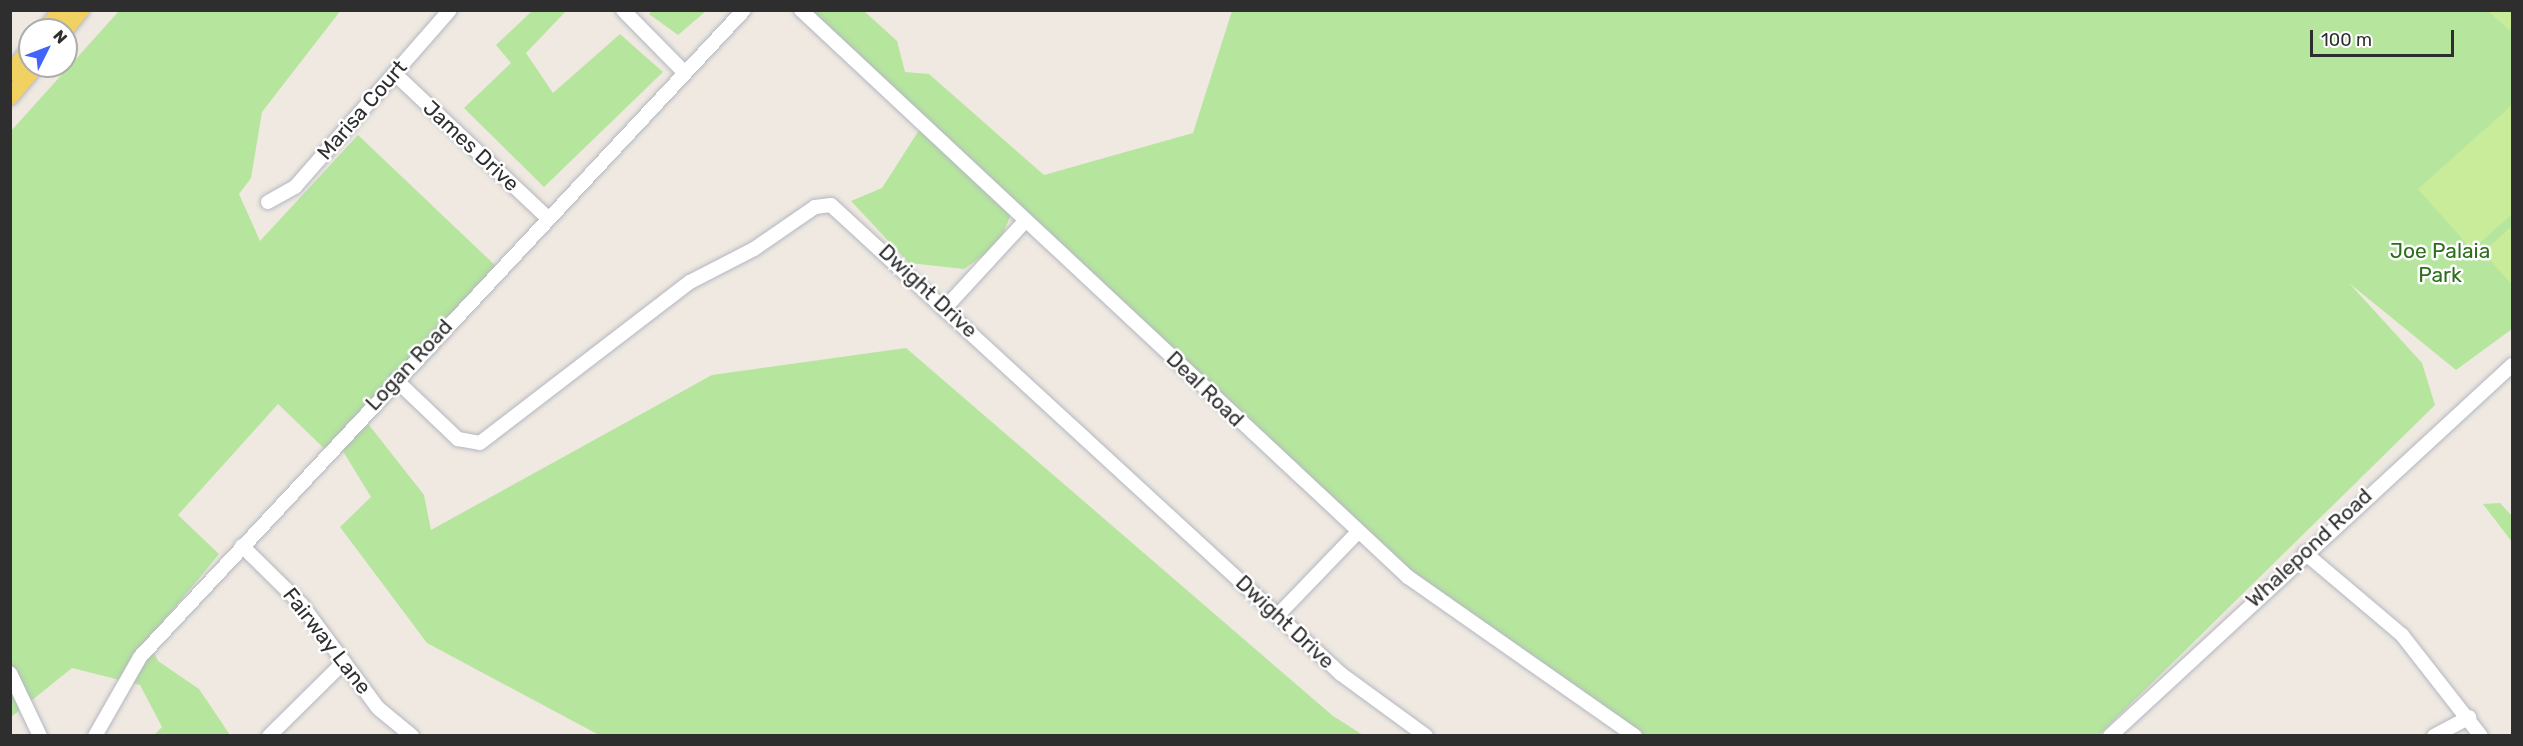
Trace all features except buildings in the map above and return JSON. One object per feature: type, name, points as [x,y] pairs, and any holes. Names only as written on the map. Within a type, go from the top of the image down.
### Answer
[{"type":"main road","points":[[10,97],[26,78]]},
{"type":"street","name":"Marisa Court","points":[[268,202],[295,187],[450,10]]},
{"type":"street","points":[[623,10],[685,73]]},
{"type":"street","name":"Logan Road","points":[[95,735],[140,657],[396,380],[744,10]]},
{"type":"street","name":"Deal Road","points":[[801,10],[1358,532],[1450,610],[1635,735]]},
{"type":"street","name":"James Drive","points":[[395,74],[548,218]]},
{"type":"street","name":"Dwight Drive","points":[[396,380],[458,439],[470,444],[488,440],[690,282],[820,205],[844,212],[1355,686],[1426,735]]},
{"type":"street","points":[[946,307],[1026,220]]},
{"type":"street","name":"Whalepond Road","points":[[2110,735],[2304,553],[2512,364]]},
{"type":"street","points":[[1278,615],[1358,532]]},
{"type":"street","name":"Fairway Lane","points":[[242,546],[300,604],[378,708],[412,735]]},
{"type":"street","points":[[2304,553],[2402,635],[2481,735]]},
{"type":"street","points":[[269,735],[344,662]]},
{"type":"street","points":[[10,673],[40,735]]},
{"type":"street","points":[[2434,735],[2469,717]]},
{"type":"green space","points":[[341,10],[262,112],[251,178],[239,194],[260,241],[358,135],[500,270],[362,416],[424,495],[431,530],[712,375],[906,348],[1333,716],[1363,735],[599,735],[427,643],[340,527],[371,497],[338,443],[328,452],[278,404],[178,515],[219,554],[148,640],[158,661],[199,689],[230,735],[154,735],[162,727],[140,685],[72,668],[11,717],[11,131],[59,78],[78,78],[78,57],[119,11]]},
{"type":"green space","points":[[653,10],[706,11],[678,35],[649,14]]},
{"type":"green space","points":[[532,11],[566,11],[526,53],[553,93],[620,34],[663,72],[544,187],[464,108],[511,63],[496,45]]},
{"type":"green space","name":"Joe Palaia Park","points":[[794,11],[864,11],[897,41],[905,72],[929,74],[1044,175],[1193,133],[1232,11],[2512,11],[2512,329],[2456,370],[2349,283],[2422,363],[2435,405],[2099,735],[1634,735],[1435,600],[1013,210],[998,245],[964,269],[909,263],[851,201],[882,188],[921,127]]},
{"type":"green space","points":[[2488,11],[2512,11],[2512,27],[2509,30]]},
{"type":"green space","points":[[2512,105],[2512,214],[2472,250],[2418,189]]},
{"type":"green space","points":[[2512,226],[2512,285],[2483,252]]},
{"type":"green space","points":[[2500,503],[2512,516],[2512,542],[2483,504]]}]
